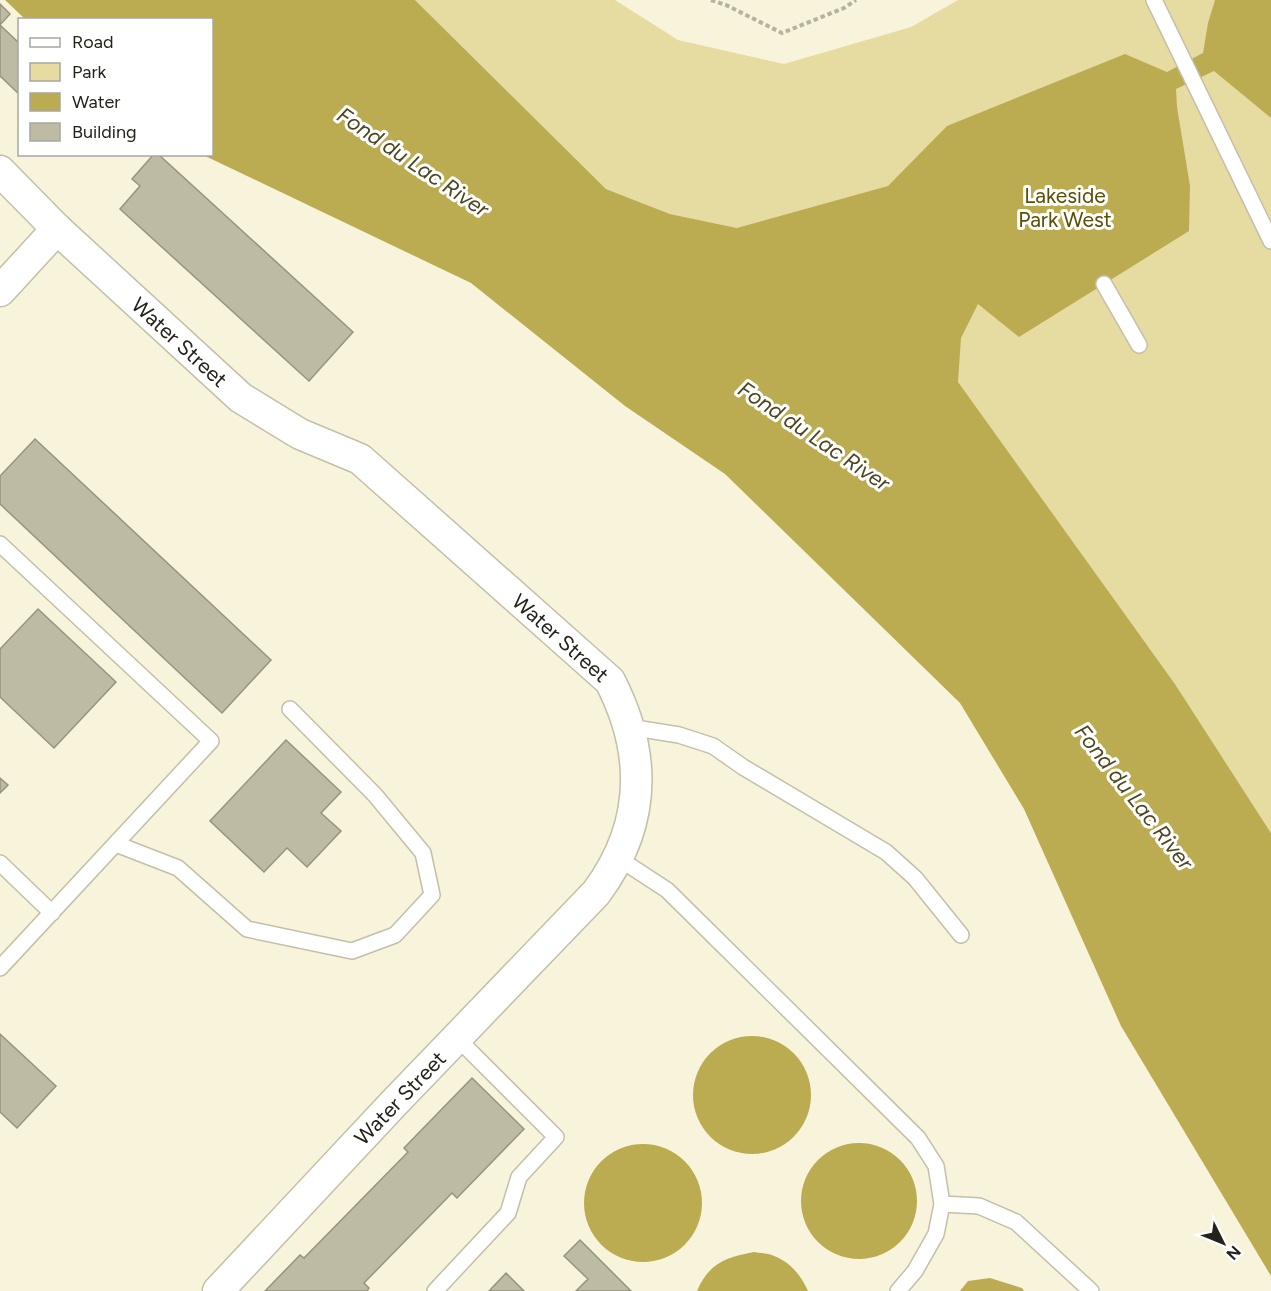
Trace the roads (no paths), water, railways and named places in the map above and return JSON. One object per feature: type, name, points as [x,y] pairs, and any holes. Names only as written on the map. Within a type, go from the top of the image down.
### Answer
[{"type":"street","name":"Water Street","points":[[0,171],[57,229],[241,398],[300,434],[360,459],[610,681],[629,727],[636,759],[637,784],[630,826],[618,858],[606,880],[591,900],[394,1103],[218,1291]]},
{"type":"street","points":[[0,291],[57,229]]},
{"type":"lane","points":[[1154,0],[1271,242]]},
{"type":"lane","points":[[1104,285],[1139,345]]},
{"type":"lane","points":[[0,544],[211,741],[0,968]]},
{"type":"lane","points":[[116,844],[178,868],[246,929],[352,951],[395,935],[432,895],[423,853],[375,795],[290,710]]},
{"type":"lane","points":[[629,727],[679,735],[713,746],[743,767],[886,852],[915,878],[961,935]]},
{"type":"lane","points":[[618,858],[667,890],[918,1138],[936,1166],[942,1204],[936,1234],[915,1271],[898,1291]]},
{"type":"lane","points":[[0,863],[52,913]]},
{"type":"lane","points":[[435,1291],[508,1214],[519,1177],[556,1137],[457,1038]]},
{"type":"lane","points":[[942,1204],[979,1206],[1016,1222],[1091,1291]]},
{"type":"water","name":"Fond du Lac River","points":[[5,0],[415,0],[606,189],[670,214],[737,228],[888,186],[947,126],[1125,54],[1167,72],[1203,53],[1215,0],[1271,0],[1271,118],[1214,71],[1176,89],[1190,186],[1189,231],[1019,337],[978,304],[961,338],[958,382],[1175,684],[1271,833],[1271,1276],[1121,1026],[1024,809],[960,703],[725,474],[625,406],[471,283],[205,156],[213,156],[213,18],[24,18]]},
{"type":"water","points":[[752,1036],[785,1046],[801,1062],[811,1095],[801,1128],[785,1144],[752,1154],[719,1144],[703,1128],[693,1095],[703,1062],[719,1046]]},
{"type":"water","points":[[859,1143],[881,1147],[900,1160],[913,1179],[917,1201],[913,1223],[900,1242],[881,1255],[859,1259],[837,1255],[818,1242],[805,1223],[801,1201],[805,1179],[818,1160],[837,1147]]},
{"type":"water","points":[[643,1144],[666,1148],[685,1161],[698,1180],[702,1203],[698,1226],[685,1245],[666,1258],[643,1262],[620,1258],[601,1245],[588,1226],[584,1203],[588,1180],[601,1161],[620,1148]]},
{"type":"water","points":[[754,1252],[772,1255],[790,1265],[808,1291],[697,1291],[707,1274],[720,1263],[735,1256]]},
{"type":"water","points":[[990,1278],[1022,1288],[1024,1291],[960,1291],[968,1281]]},
{"type":"park label","name":"Lakeside Park West","points":[[1065,207]]}]
